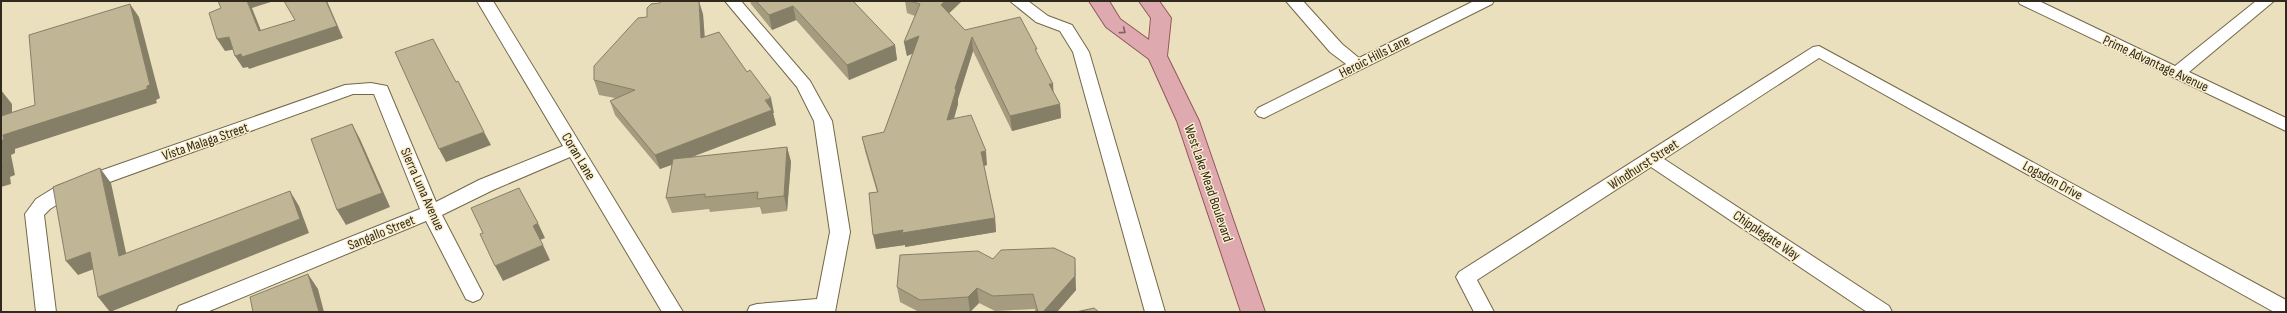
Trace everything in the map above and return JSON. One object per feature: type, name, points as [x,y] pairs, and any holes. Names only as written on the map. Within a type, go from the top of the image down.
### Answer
[{"type":"main road","name":"West Lake Mead Boulevard","points":[[1099,1],[1113,23],[1158,56],[1188,121],[1253,312]]},
{"type":"main road","name":"West Lake Mead Boulevard","points":[[1149,1],[1161,18],[1158,56]]},
{"type":"street","name":"Coran Lane","points":[[485,1],[673,312]]},
{"type":"street","points":[[733,1],[804,85],[823,121],[840,232],[826,309],[757,312]]},
{"type":"street","points":[[1018,1],[1042,19],[1066,28],[1081,52],[1155,312]]},
{"type":"street","points":[[1294,1],[1336,48],[1358,65]]},
{"type":"street","name":"Heroic Hills Lane","points":[[1264,112],[1486,1]]},
{"type":"street","name":"Prime Advantage Avenue","points":[[2026,1],[2286,125]]},
{"type":"street","points":[[2177,73],[2266,1]]},
{"type":"street","name":"Windhurst Street","points":[[1484,312],[1466,277],[1819,51]]},
{"type":"street","name":"Logsdon Drive","points":[[1819,51],[2286,309]]},
{"type":"street","name":"Vista Malaga Street","points":[[46,312],[34,214],[43,204],[64,191],[351,89],[371,88]]},
{"type":"street","name":"Sierra Luna Avenue","points":[[371,88],[381,90],[431,212],[474,294]]},
{"type":"street","name":"Sangallo Street","points":[[186,312],[216,306],[431,212],[486,185],[574,148]]},
{"type":"street","name":"Chipplegate Way","points":[[1652,159],[1882,312]]},
{"type":"building","points":[[218,1],[247,1],[259,31],[295,20],[284,1],[326,1],[337,26],[242,57],[241,54],[235,56],[229,37],[217,39],[209,13],[221,8]]},
{"type":"building","points":[[661,1],[699,1],[701,38],[719,32],[747,72],[750,70],[771,98],[765,100],[772,110],[655,155],[610,101],[635,90],[594,80],[594,66],[638,18],[647,17],[647,8],[651,4],[660,3]]},
{"type":"building","points":[[756,1],[853,1],[895,45],[847,65],[793,6],[769,15]]},
{"type":"building","points":[[910,1],[945,1],[941,5],[965,30],[1020,17],[1037,49],[1035,49],[1053,84],[1049,84],[1060,104],[1010,116],[972,37],[955,88],[956,90],[947,120],[971,115],[986,151],[981,152],[995,218],[902,233],[903,230],[873,235],[869,193],[878,192],[862,137],[884,132],[919,36],[904,42],[920,4]]},
{"type":"building","points":[[130,4],[150,85],[147,86],[147,89],[3,135],[4,140],[1,140],[1,116],[35,105],[29,35]]},
{"type":"building","points":[[433,39],[456,82],[458,81],[484,132],[439,149],[395,52]]},
{"type":"building","points":[[352,124],[382,193],[337,210],[311,139]]},
{"type":"building","points":[[787,147],[784,196],[757,199],[758,192],[705,197],[705,194],[666,198],[673,159]]},
{"type":"building","points":[[1,149],[3,161],[1,162]]},
{"type":"building","points":[[100,168],[119,256],[290,191],[300,219],[98,297],[90,252],[66,261],[53,187]]},
{"type":"building","points":[[519,188],[538,223],[533,226],[543,245],[495,266],[480,234],[483,233],[471,208]]},
{"type":"building","points":[[1054,248],[1075,258],[1075,276],[1043,312],[1038,312],[1033,294],[993,296],[977,288],[968,297],[920,300],[897,287],[900,255],[978,251],[993,259],[1001,250]]},
{"type":"building","points":[[308,274],[319,312],[253,312],[250,297]]},
{"type":"building","points":[[1094,308],[1099,312],[1076,312]]}]
